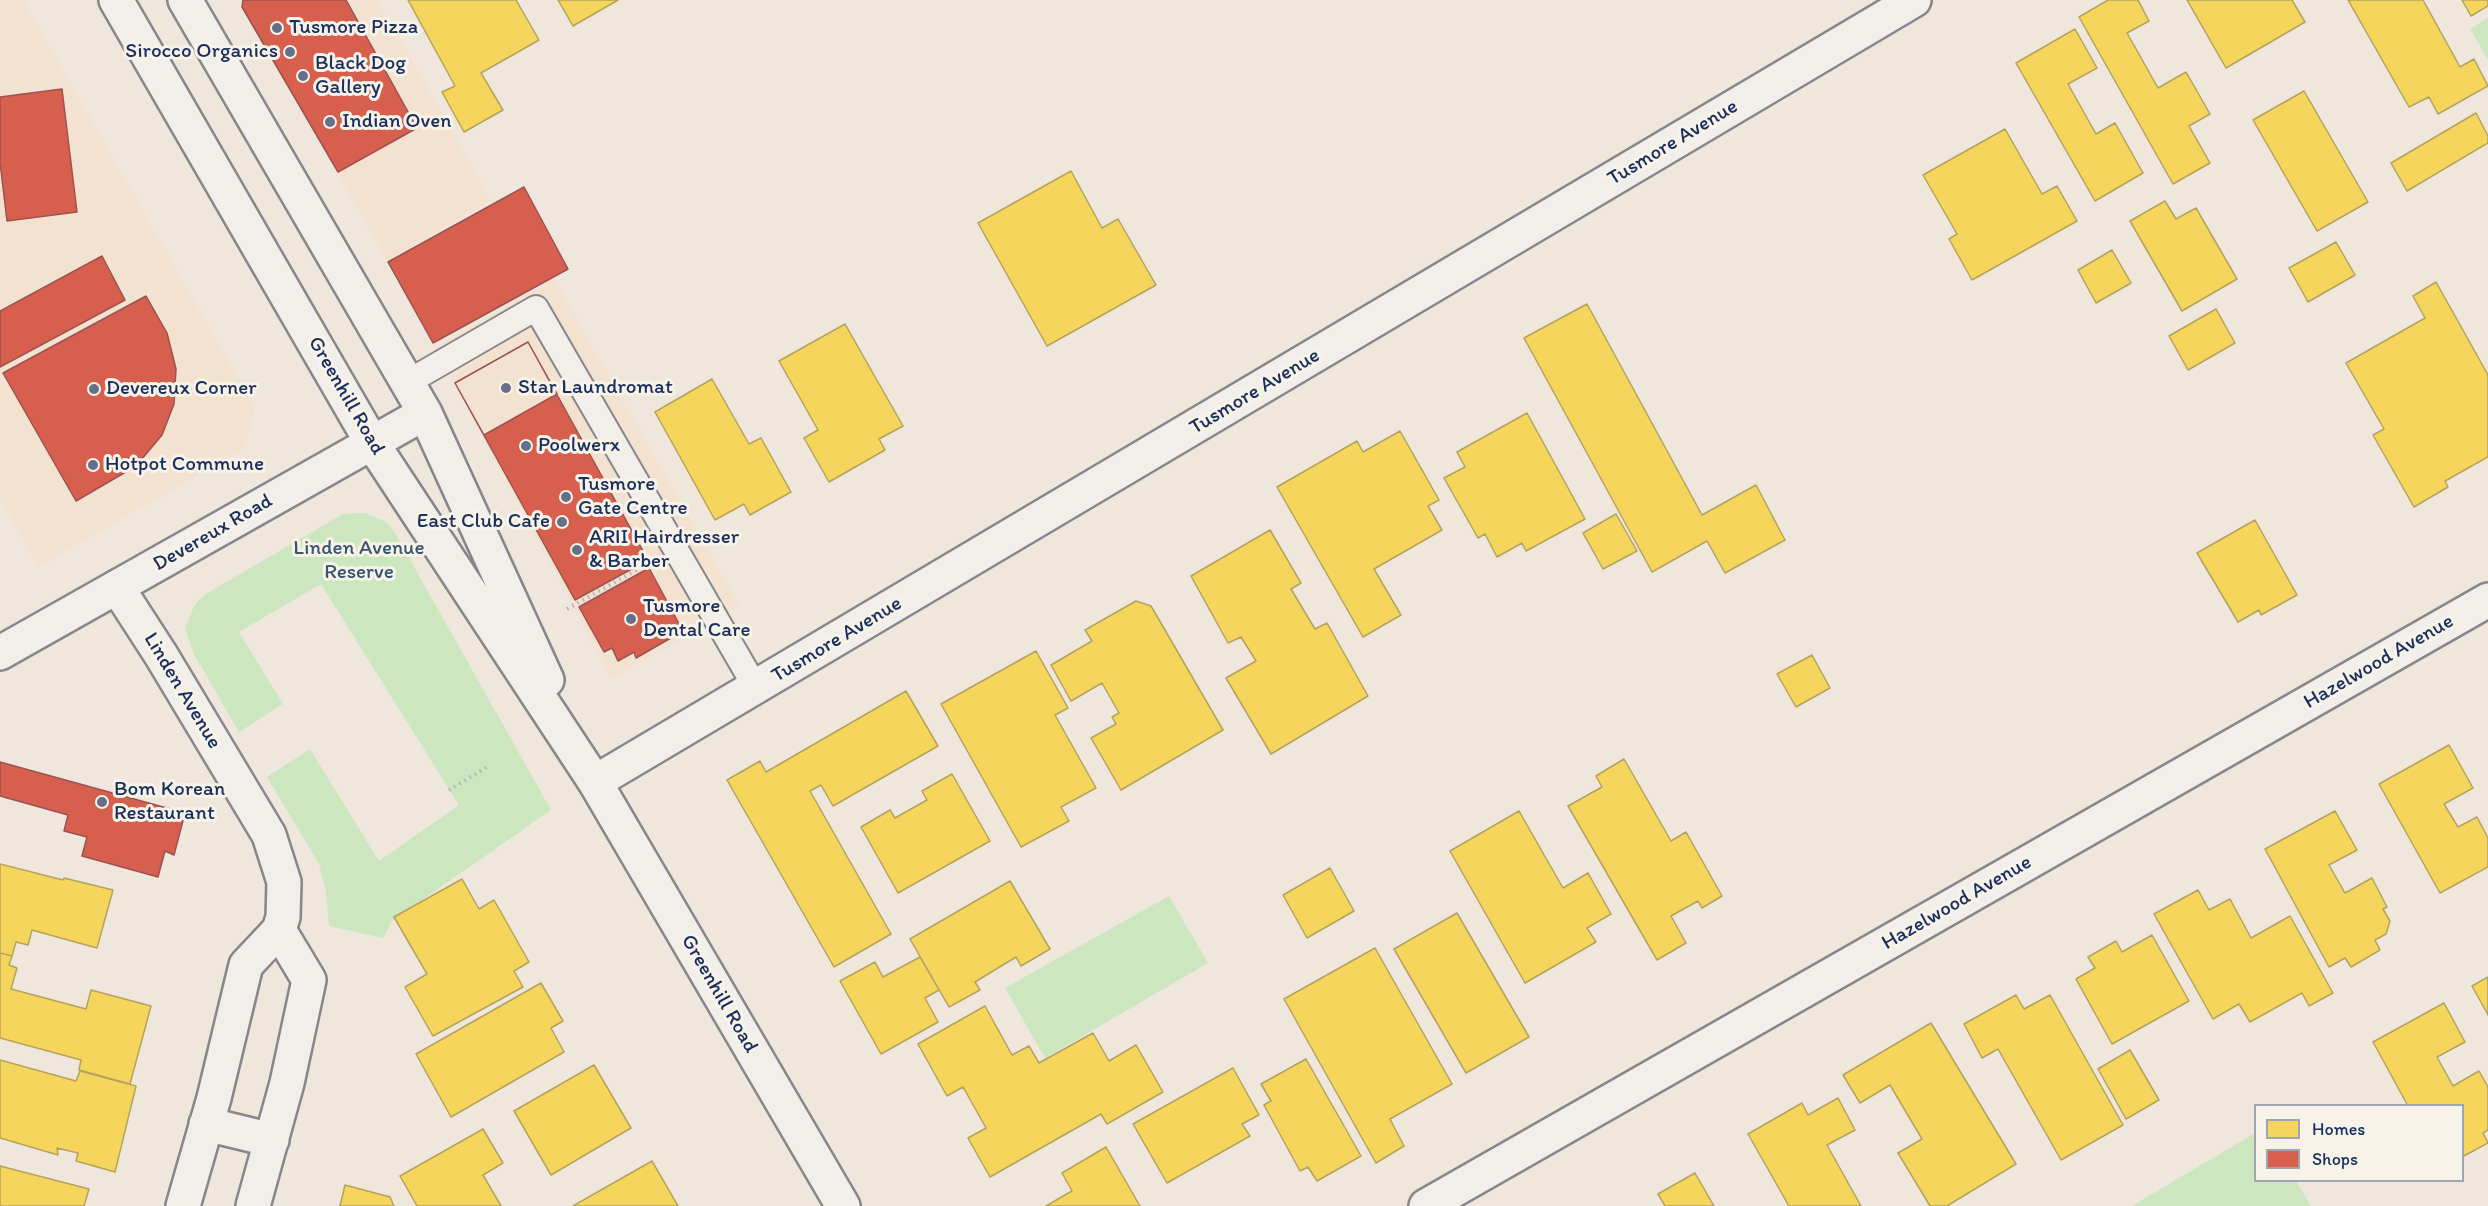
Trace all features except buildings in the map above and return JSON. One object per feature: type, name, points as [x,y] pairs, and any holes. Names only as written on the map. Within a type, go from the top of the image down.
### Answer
[{"type":"street","name":"Greenhill Road","points":[[116,0],[372,443],[595,782],[843,1206]]},
{"type":"street","name":"Greenhill Road","points":[[185,0],[425,413],[595,782]]},
{"type":"street","name":"Tusmore Avenue","points":[[595,782],[1914,0]]},
{"type":"street","name":"Devereux Road","points":[[0,653],[425,413]]},
{"type":"street","name":"Linden Avenue","points":[[117,587],[161,655],[269,835],[284,882],[283,917],[279,930]]},
{"type":"street","name":"Hazelwood Avenue","points":[[1426,1206],[2488,600]]},
{"type":"street","points":[[183,1206],[246,965],[279,930],[309,980],[287,1083],[254,1206]]},
{"type":"street","points":[[206,1124],[272,1140]]},
{"type":"lane","points":[[408,382],[536,308],[756,688]]},
{"type":"path","points":[[567,609],[652,562]]},
{"type":"path","points":[[449,790],[488,767]]},
{"type":"shaded area","points":[[0,0],[23,0],[255,407],[244,449],[38,567],[0,499]]},
{"type":"shaded area","points":[[243,0],[378,0],[491,200],[388,262],[242,7]]},
{"type":"shaded area","points":[[554,279],[739,605],[612,679],[435,347]]},
{"type":"green space","points":[[2488,18],[2488,60],[2470,29]]},
{"type":"green space","name":"Linden Avenue Reserve","points":[[365,513],[386,522],[395,533],[551,810],[392,921],[383,938],[329,926],[326,892],[319,864],[267,777],[310,749],[379,861],[459,805],[321,584],[239,632],[283,704],[239,732],[194,654],[185,629],[194,606],[204,595],[343,514]]},
{"type":"green space","points":[[1169,896],[1208,963],[1045,1058],[1005,988]]},
{"type":"green space","points":[[2254,1134],[2254,1182],[2297,1182],[2311,1206],[2132,1206]]},
{"type":"place","name":"Tusmore Pizza","points":[[277,28]]},
{"type":"place","name":"Sirocco Organics","points":[[290,52]]},
{"type":"place","name":"Black Dog Gallery","points":[[303,76]]},
{"type":"place","name":"Indian Oven","points":[[330,122]]},
{"type":"place","name":"Star Laundromat","points":[[506,388]]},
{"type":"place","name":"Devereux Corner","points":[[94,389]]},
{"type":"place","name":"Poolwerx","points":[[526,446]]},
{"type":"place","name":"Hotpot Commune","points":[[93,465]]},
{"type":"place","name":"Tusmore Gate Centre","points":[[566,497]]},
{"type":"place","name":"East Club Cafe","points":[[562,522]]},
{"type":"place","name":"ARII Hairdresser & Barber","points":[[577,550]]},
{"type":"place","name":"Tusmore Dental Care","points":[[631,619]]},
{"type":"place","name":"Bom Korean Restaurant","points":[[102,802]]}]
